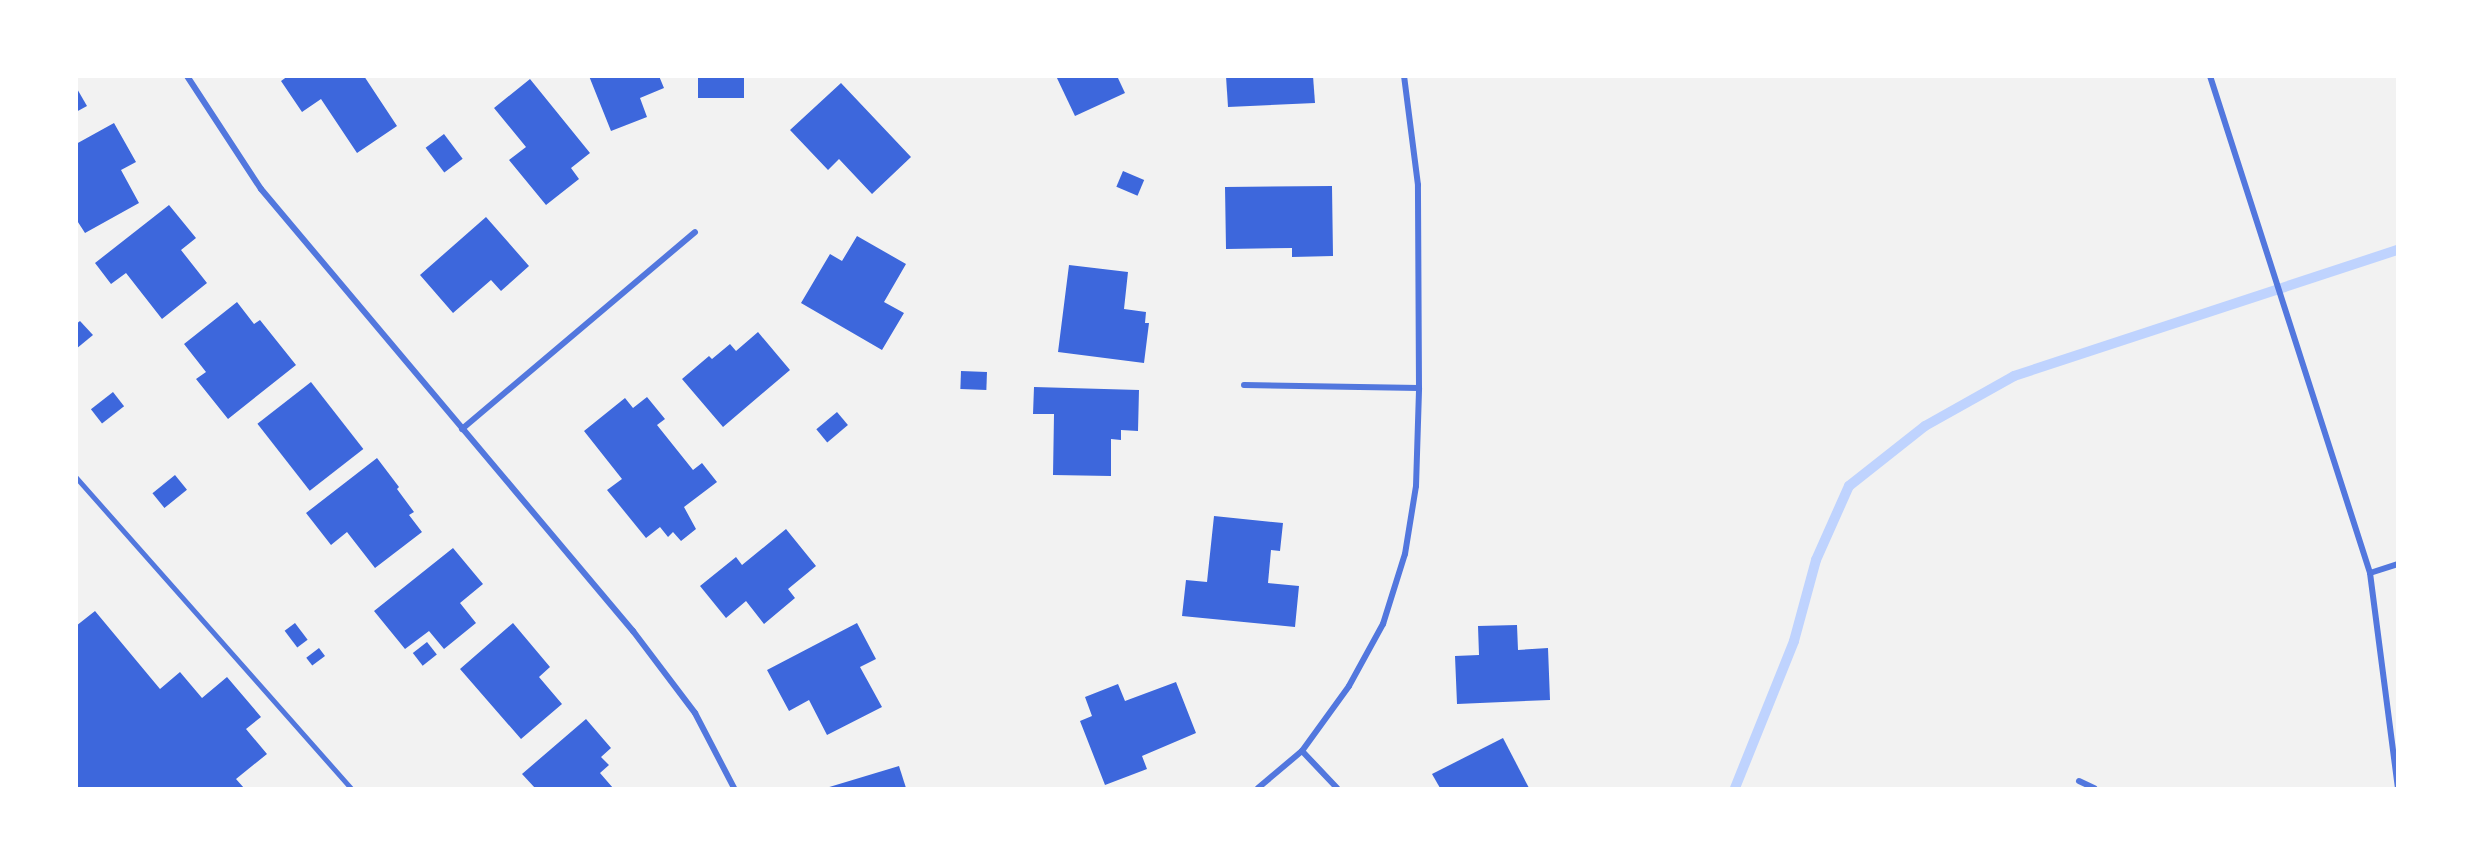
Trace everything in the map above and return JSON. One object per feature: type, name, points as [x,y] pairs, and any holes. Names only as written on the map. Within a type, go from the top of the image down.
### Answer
[{"type":"street","points":[[187,76],[261,189],[633,631],[695,713],[734,789]]},
{"type":"street","points":[[1258,789],[1302,751],[1349,686],[1389,604],[1405,554],[1416,486],[1419,388],[1418,185],[1404,76]]},
{"type":"street","points":[[2210,76],[2267,260],[2370,573],[2397,788]]},
{"type":"street","points":[[462,429],[695,232]]},
{"type":"street","points":[[1244,385],[1419,388]]},
{"type":"street","points":[[2370,573],[2397,564]]},
{"type":"street","points":[[1302,751],[1337,789]]},
{"type":"street","points":[[2079,781],[2094,789]]},
{"type":"lane","points":[[76,477],[351,789]]},
{"type":"building","points":[[288,76],[364,76],[397,126],[357,153],[321,99],[302,112],[281,81]]},
{"type":"building","points":[[589,76],[659,76],[664,88],[640,98],[647,117],[611,131]]},
{"type":"building","points":[[698,76],[744,76],[744,98],[698,98]]},
{"type":"building","points":[[1056,76],[1117,76],[1125,93],[1075,116]]},
{"type":"building","points":[[1226,76],[1313,76],[1315,103],[1228,107]]},
{"type":"building","points":[[530,79],[590,153],[571,168],[579,179],[546,205],[509,160],[526,147],[494,108]]},
{"type":"building","points":[[841,83],[911,157],[872,194],[839,159],[828,170],[790,130]]},
{"type":"building","points":[[76,87],[87,106],[76,112]]},
{"type":"building","points":[[114,123],[136,162],[121,170],[139,203],[85,233],[76,219],[76,144]]},
{"type":"building","points":[[444,134],[463,159],[444,173],[426,148]]},
{"type":"building","points":[[1123,171],[1144,180],[1138,196],[1116,187]]},
{"type":"building","points":[[1332,186],[1333,256],[1292,257],[1292,248],[1226,249],[1225,187]]},
{"type":"building","points":[[169,205],[196,238],[181,250],[207,283],[162,319],[126,273],[111,284],[95,263]]},
{"type":"building","points":[[486,217],[529,266],[501,291],[491,280],[453,313],[420,275]]},
{"type":"building","points":[[857,236],[906,264],[884,302],[904,313],[882,350],[801,303],[830,254],[842,261]]},
{"type":"building","points":[[1069,265],[1128,272],[1124,309],[1146,312],[1145,323],[1149,323],[1144,363],[1058,352]]},
{"type":"building","points":[[237,302],[254,324],[260,320],[296,365],[228,419],[196,379],[206,372],[184,344]]},
{"type":"building","points":[[80,321],[93,335],[76,349],[76,324]]},
{"type":"building","points":[[758,332],[790,370],[723,427],[682,379],[709,356],[712,359],[730,344],[736,351]]},
{"type":"building","points":[[961,371],[987,372],[986,390],[960,389]]},
{"type":"building","points":[[311,382],[363,449],[310,491],[257,424]]},
{"type":"building","points":[[1034,387],[1139,390],[1138,431],[1121,430],[1121,440],[1111,439],[1111,476],[1053,475],[1054,414],[1033,414]]},
{"type":"building","points":[[113,392],[124,406],[102,423],[91,409]]},
{"type":"building","points":[[647,397],[665,419],[657,425],[693,470],[702,463],[717,482],[684,507],[696,529],[681,541],[673,532],[668,537],[660,527],[646,538],[607,490],[622,479],[584,431],[625,398],[633,408]]},
{"type":"building","points":[[837,412],[848,425],[827,442],[816,429]]},
{"type":"building","points":[[377,458],[399,487],[397,489],[414,512],[409,515],[422,532],[375,568],[347,532],[331,545],[306,513]]},
{"type":"building","points":[[175,475],[187,490],[164,508],[152,493]]},
{"type":"building","points":[[1214,516],[1283,523],[1280,551],[1271,550],[1268,583],[1299,586],[1295,627],[1182,616],[1186,580],[1207,582]]},
{"type":"building","points":[[786,529],[816,566],[788,589],[795,598],[764,624],[746,601],[726,618],[700,586],[736,557],[742,565]]},
{"type":"building","points":[[453,548],[483,584],[460,603],[476,623],[444,649],[429,631],[405,649],[374,611]]},
{"type":"building","points":[[95,611],[160,689],[180,672],[202,698],[227,677],[261,717],[246,729],[267,754],[236,779],[244,788],[76,788],[76,626]]},
{"type":"building","points":[[295,623],[308,640],[297,648],[285,631]]},
{"type":"building","points":[[513,623],[550,667],[539,677],[562,704],[521,739],[460,669]]},
{"type":"building","points":[[857,623],[876,659],[860,667],[882,707],[827,735],[809,700],[789,711],[767,670]]},
{"type":"building","points":[[1517,625],[1518,650],[1548,648],[1550,700],[1457,704],[1455,656],[1479,655],[1478,626]]},
{"type":"building","points":[[427,642],[437,655],[423,666],[413,653]]},
{"type":"building","points":[[319,648],[325,656],[312,666],[306,658]]},
{"type":"building","points":[[1176,682],[1196,733],[1142,756],[1147,769],[1105,785],[1080,721],[1092,716],[1085,697],[1118,684],[1125,701]]},
{"type":"building","points":[[586,719],[611,748],[601,757],[609,765],[600,773],[613,788],[535,788],[522,774]]},
{"type":"building","points":[[1503,738],[1529,788],[1440,788],[1432,774]]},
{"type":"building","points":[[899,766],[906,788],[826,788]]},
{"type":"waterway","points":[[1735,788],[1794,641],[1816,560],[1849,486],[1925,426],[2014,376],[2398,250]]}]
